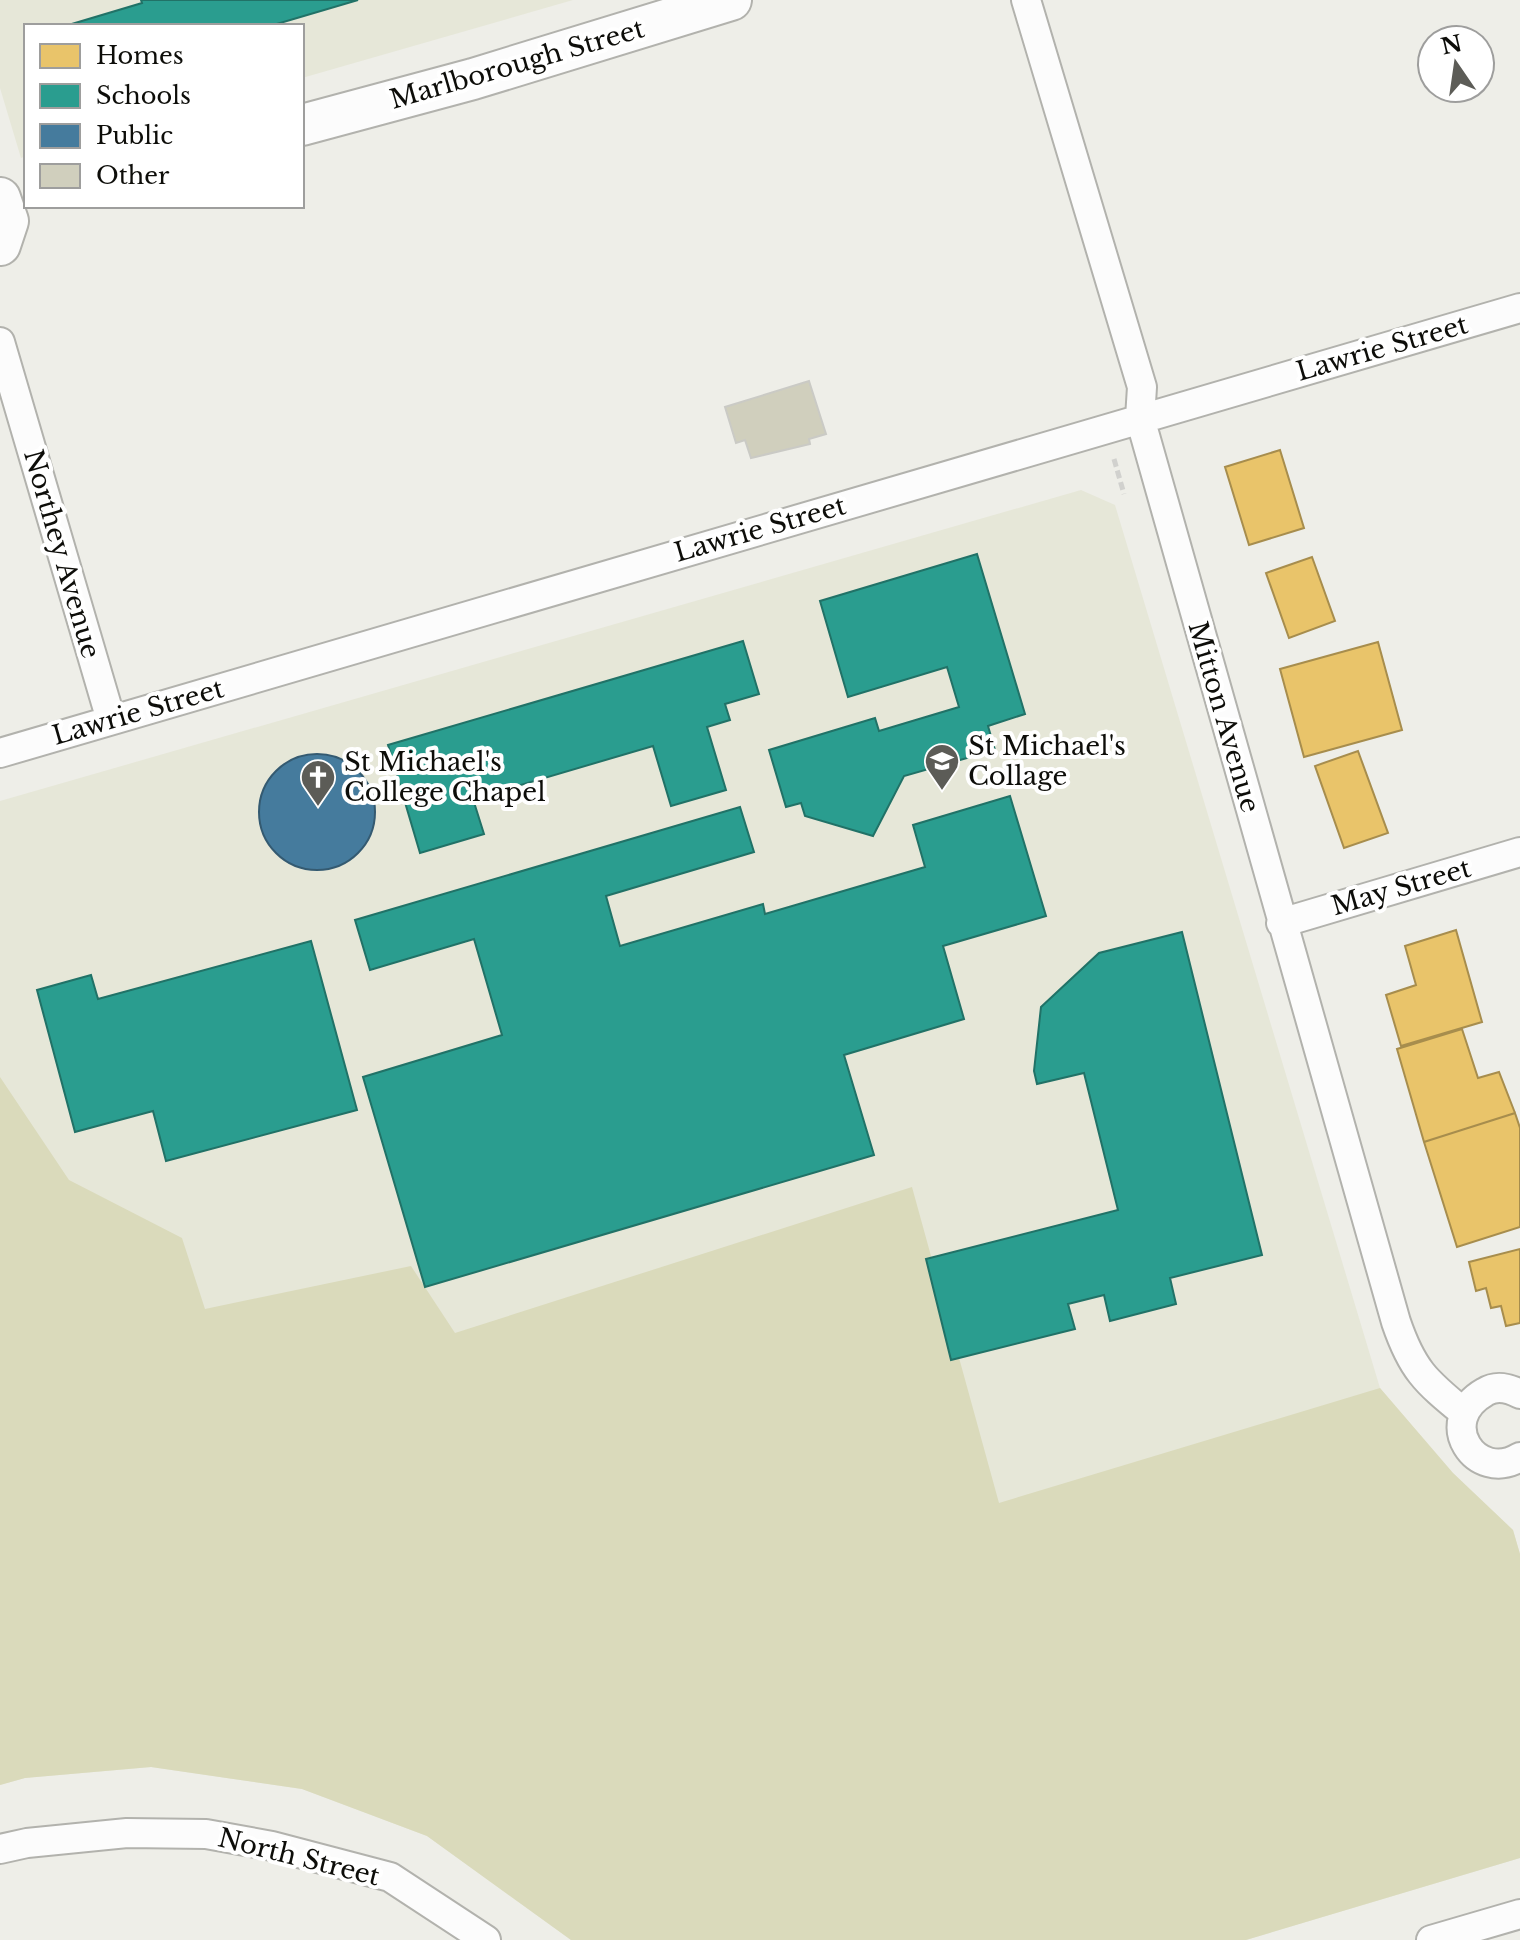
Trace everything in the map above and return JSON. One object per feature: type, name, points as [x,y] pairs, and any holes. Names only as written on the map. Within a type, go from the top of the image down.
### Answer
[{"type":"street","name":"Marlborough Street","points":[[304,124],[473,79],[731,0]]},
{"type":"street","name":"Mitton Avenue","points":[[1026,0],[1142,387],[1140,418],[1281,923],[1408,1358],[1430,1386],[1463,1412]]},
{"type":"street","name":"Lawrie Street","points":[[0,753],[1520,308]]},
{"type":"street","name":"Northey Avenue","points":[[0,342],[111,720]]},
{"type":"street","name":"May Street","points":[[1281,923],[1520,852]]},
{"type":"street","points":[[1520,1394],[1503,1388],[1490,1389],[1471,1400],[1463,1412],[1463,1440],[1472,1453],[1499,1464],[1520,1457]]},
{"type":"street","name":"North Street","points":[[0,1849],[27,1843],[127,1833],[206,1834],[272,1846],[390,1877],[486,1940]]},
{"type":"street","points":[[1431,1940],[1520,1914]]},
{"type":"shaded area","points":[[0,0],[573,0],[304,77],[304,24],[24,24],[24,157],[21,158],[0,88]]},
{"type":"shaded area","points":[[1081,490],[1115,505],[1380,1388],[1453,1473],[1513,1530],[1520,1554],[1520,1858],[1246,1940],[571,1940],[427,1836],[302,1789],[151,1767],[25,1778],[0,1785],[0,801]]},
{"type":"green space","points":[[0,1077],[69,1180],[182,1238],[205,1309],[411,1266],[455,1333],[912,1187],[999,1503],[1380,1388],[1453,1473],[1513,1530],[1520,1554],[1520,1858],[1246,1940],[571,1940],[427,1836],[302,1789],[151,1767],[25,1778],[0,1785]]},
{"type":"building: Homes","points":[[1280,450],[1304,528],[1249,545],[1225,467]]},
{"type":"building: Homes","points":[[1312,557],[1335,621],[1289,638],[1266,573]]},
{"type":"building: Homes","points":[[1378,642],[1402,730],[1304,757],[1280,669]]},
{"type":"building: Homes","points":[[1358,751],[1388,833],[1344,848],[1315,766]]},
{"type":"building: Homes","points":[[1456,930],[1482,1022],[1401,1046],[1386,995],[1416,985],[1405,946]]},
{"type":"building: Homes","points":[[1462,1029],[1478,1078],[1499,1072],[1515,1113],[1424,1142],[1397,1049]]},
{"type":"building: Homes","points":[[1515,1113],[1520,1128],[1520,1227],[1457,1247],[1424,1142]]},
{"type":"building: Homes","points":[[1520,1249],[1520,1323],[1506,1326],[1501,1306],[1491,1308],[1486,1288],[1476,1291],[1469,1262]]},
{"type":"building: Schools","points":[[141,0],[358,0],[277,24],[72,24],[142,3]]},
{"type":"building: Schools","points":[[977,554],[1025,714],[988,726],[995,750],[904,776],[873,836],[805,816],[801,803],[786,807],[769,750],[875,718],[879,731],[959,707],[947,667],[848,697],[820,601]]},
{"type":"building: Schools","points":[[743,641],[759,694],[725,704],[730,720],[707,727],[726,790],[671,806],[653,746],[473,799],[484,834],[420,853],[388,745]]},
{"type":"building: Schools","points":[[1010,796],[1046,916],[943,946],[964,1019],[844,1055],[874,1155],[425,1287],[363,1077],[502,1035],[474,939],[370,970],[355,920],[740,807],[754,852],[606,896],[620,946],[763,904],[765,914],[925,867],[913,825]]},
{"type":"building: Schools","points":[[1182,932],[1262,1255],[1170,1278],[1176,1304],[1110,1321],[1104,1295],[1068,1304],[1075,1329],[951,1360],[926,1259],[1118,1210],[1084,1073],[1037,1084],[1034,1071],[1041,1007],[1099,953]]},
{"type":"building: Schools","points":[[311,941],[357,1110],[166,1161],[153,1111],[75,1132],[37,990],[91,975],[98,999]]},
{"type":"building: Public","name":"St Michael's College Chapel","points":[[317,754],[339,759],[358,771],[370,790],[375,812],[370,834],[358,853],[339,865],[317,870],[295,865],[276,853],[264,834],[259,812],[264,790],[276,771],[295,759]]},
{"type":"building: Other","points":[[809,381],[826,434],[809,439],[810,444],[751,458],[745,440],[736,443],[725,407]]},
{"type":"place","name":"St Michael's Collage","points":[[942,792]]},
{"type":"place","name":"St Michael's College Chapel","points":[[318,808]]}]
